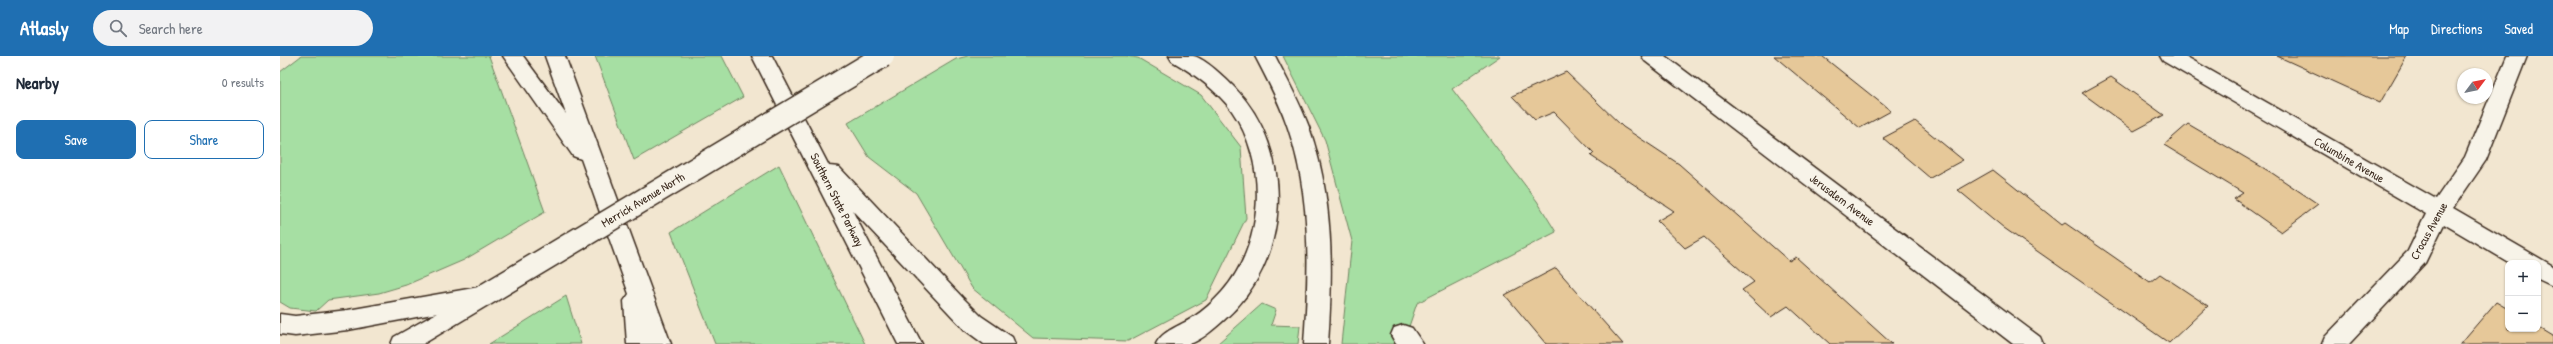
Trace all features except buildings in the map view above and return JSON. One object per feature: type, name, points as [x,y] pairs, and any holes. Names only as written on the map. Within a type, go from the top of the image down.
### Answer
[{"type":"main road","points":[[513,56],[595,170]]},
{"type":"main road","points":[[555,56],[659,344]]},
{"type":"main road","name":"Merrick Avenue North","points":[[403,344],[883,56]]},
{"type":"main road","points":[[1168,344],[1194,331],[1214,316],[1232,297],[1246,276],[1261,247],[1267,217],[1268,188],[1263,157],[1254,131],[1239,107],[1219,84],[1179,56]]},
{"type":"main road","points":[[1265,56],[1282,86],[1297,121],[1316,192],[1321,236],[1316,344]]},
{"type":"main road","name":"Jerusalem Avenue","points":[[1652,56],[2031,344]]},
{"type":"main road","name":"Columbine Avenue","points":[[2170,56],[2524,260]]},
{"type":"main road","name":"Crocus Avenue","points":[[2334,344],[2417,257],[2439,211],[2475,160],[2517,56]]},
{"type":"main road","name":"Southern State Parkway","points":[[764,58],[910,344]]},
{"type":"main road","points":[[814,156],[973,323],[1003,344]]},
{"type":"main road","points":[[2541,270],[2553,277]]},
{"type":"main road","points":[[635,276],[639,344]]},
{"type":"main road","points":[[280,324],[295,326],[348,320],[485,295]]},
{"type":"green space","points":[[301,56],[489,56],[545,212],[464,260],[406,285],[379,293],[328,300],[316,311],[290,308],[280,302],[280,72]]},
{"type":"green space","points":[[595,56],[722,56],[743,97],[634,160]]},
{"type":"green space","points":[[968,56],[1126,56],[1138,58],[1201,95],[1241,147],[1246,218],[1206,300],[1128,341],[1033,338],[972,288],[916,193],[869,157],[848,123],[956,59]]},
{"type":"green space","points":[[1283,56],[1500,56],[1452,89],[1537,201],[1556,232],[1417,303],[1403,344],[1341,344],[1352,241],[1325,140]]},
{"type":"green space","points":[[779,165],[865,344],[715,344],[671,232]]},
{"type":"green space","points":[[566,296],[581,344],[489,344]]},
{"type":"green space","points":[[1262,304],[1276,310],[1271,325],[1300,326],[1298,344],[1217,344]]}]
